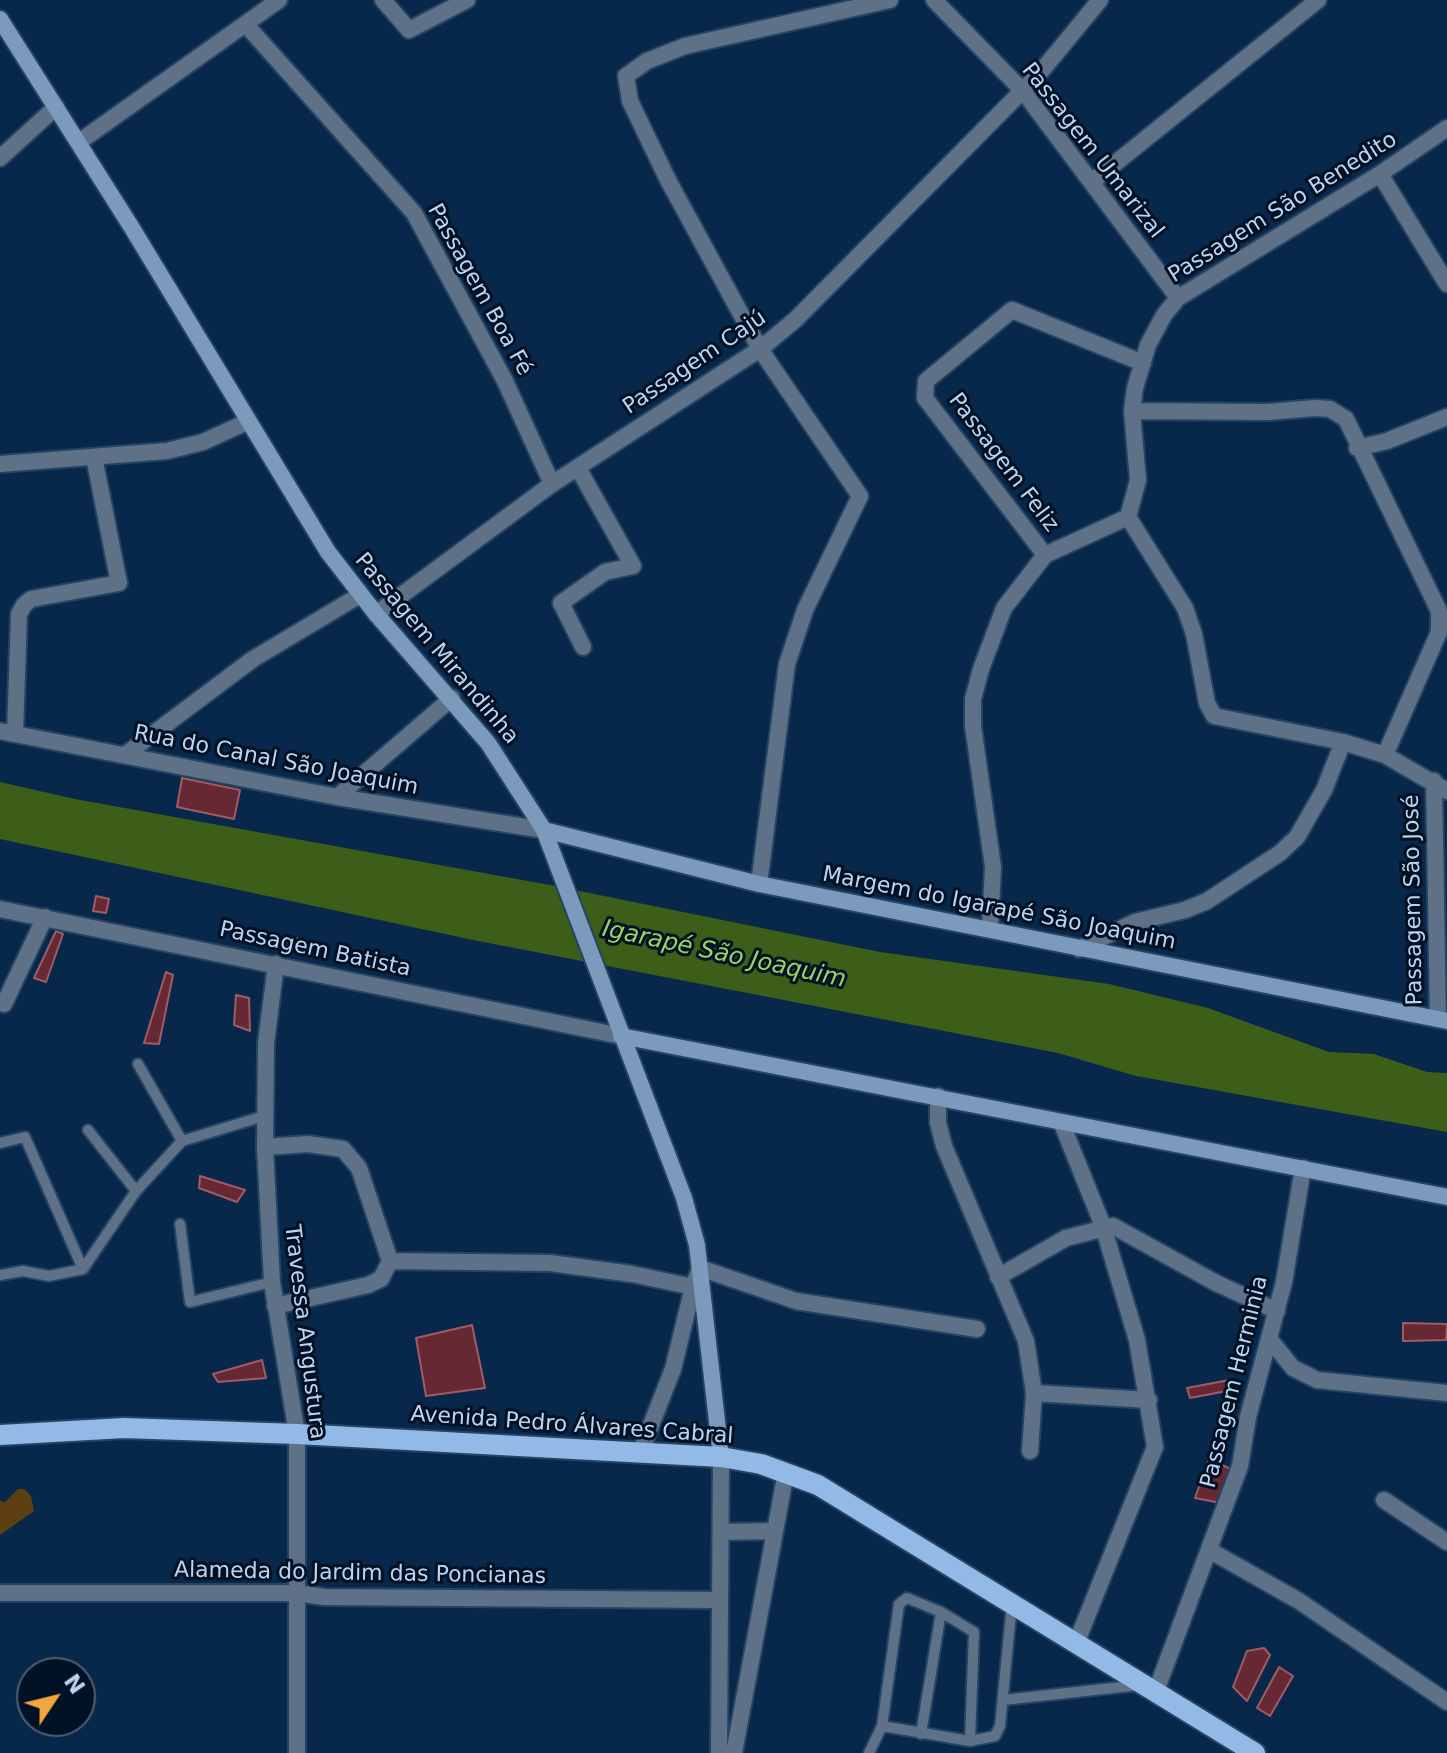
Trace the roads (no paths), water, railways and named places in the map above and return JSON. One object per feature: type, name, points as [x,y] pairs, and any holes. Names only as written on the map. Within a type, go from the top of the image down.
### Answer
[{"type":"main road","name":"Avenida Pedro Álvares Cabral","points":[[0,1435],[124,1428],[297,1434],[721,1457],[786,1472],[818,1485],[1077,1641],[1255,1753]]},
{"type":"street","points":[[79,142],[247,26],[279,0]]},
{"type":"street","points":[[383,0],[409,30],[467,0]]},
{"type":"street","points":[[759,884],[787,664],[805,610],[859,503],[857,490],[805,421],[760,349],[668,180],[625,85],[626,76],[634,68],[685,46],[890,0]]},
{"type":"street","name":"Passagem Umarizal","points":[[934,0],[1023,91],[1178,298]]},
{"type":"street","name":"Passagem Cajú","points":[[376,614],[552,484],[760,349],[835,283],[933,179],[1023,91],[1060,52],[1100,0]]},
{"type":"street","points":[[1092,182],[1318,0]]},
{"type":"street","name":"Passagem Mirandinha","points":[[0,19],[79,142],[328,552],[360,595],[452,698],[504,765],[547,837],[684,1198],[700,1268],[721,1457]]},
{"type":"street","name":"Passagem Boa Fé","points":[[247,26],[414,213],[505,381],[552,484]]},
{"type":"street","points":[[0,158],[56,107]]},
{"type":"street","name":"Passagem São Benedito","points":[[1128,517],[1138,480],[1132,411],[1143,363],[1164,315],[1178,298],[1380,174],[1447,128]]},
{"type":"street","points":[[1380,174],[1447,284]]},
{"type":"street","name":"Passagem Feliz","points":[[1045,555],[925,398],[926,381],[1012,310],[1143,363]]},
{"type":"street","points":[[1132,411],[1330,409],[1346,419],[1357,448],[1439,611],[1439,632],[1385,755]]},
{"type":"street","points":[[1357,448],[1387,441],[1447,417]]},
{"type":"street","points":[[0,464],[186,447],[247,422]]},
{"type":"street","points":[[8,732],[19,614],[24,605],[31,599],[117,584],[94,457]]},
{"type":"street","points":[[578,468],[633,566],[605,572],[561,603],[583,647]]},
{"type":"street","points":[[990,928],[993,867],[977,772],[973,699],[991,635],[1004,608],[1045,555],[1128,517],[1185,608],[1194,634],[1207,703],[1214,716],[1343,742],[1385,755],[1441,786]]},
{"type":"street","points":[[125,755],[253,659],[360,595]]},
{"type":"street","points":[[337,797],[452,698]]},
{"type":"street","name":"Rua do Canal São Joaquim","points":[[8,732],[547,837]]},
{"type":"street","points":[[1079,949],[1135,922],[1185,910],[1207,901],[1280,853],[1297,837],[1309,817],[1343,742]]},
{"type":"street","name":"Passagem São José","points":[[1441,786],[1443,1020]]},
{"type":"street","name":"Margem do Igarapé São Joaquim","points":[[547,837],[759,884],[1443,1020]]},
{"type":"street","name":"Passagem Batista","points":[[0,909],[621,1036]]},
{"type":"street","points":[[4,1004],[45,917]]},
{"type":"street","name":"Travessa Angustura","points":[[276,964],[266,1043],[264,1116],[272,1282],[297,1434],[297,1753]]},
{"type":"street","points":[[621,1036],[1447,1197]]},
{"type":"street","points":[[938,1096],[938,1123],[944,1146],[1026,1341],[1034,1393],[1030,1451]]},
{"type":"street","points":[[1062,1124],[1103,1226],[1137,1340],[1155,1434],[1153,1460],[1077,1641]]},
{"type":"street","points":[[265,1147],[308,1144],[343,1149],[359,1168],[390,1261],[381,1279],[368,1285],[275,1306]]},
{"type":"street","name":"Passagem Herminia","points":[[1151,1687],[1209,1550],[1240,1466],[1248,1417],[1271,1341],[1303,1168]]},
{"type":"street","points":[[998,1277],[1066,1238],[1103,1226],[1127,1231],[1216,1283],[1277,1311]]},
{"type":"street","points":[[390,1261],[550,1263],[632,1274],[693,1287]]},
{"type":"street","points":[[640,1453],[673,1369],[700,1268],[796,1301],[977,1329]]},
{"type":"street","points":[[1271,1341],[1293,1368],[1317,1380],[1447,1393]]},
{"type":"street","points":[[1034,1393],[1149,1400]]},
{"type":"street","points":[[719,1753],[721,1457]]},
{"type":"street","points":[[734,1753],[786,1472]]},
{"type":"street","points":[[1384,1500],[1447,1542]]},
{"type":"street","points":[[721,1532],[774,1531]]},
{"type":"street","points":[[1209,1550],[1299,1601],[1447,1702]]},
{"type":"street","name":"Alameda do Jardim das Poncianas","points":[[0,1593],[297,1593],[324,1597],[719,1600]]},
{"type":"lane","points":[[138,1064],[182,1141]]},
{"type":"lane","points":[[0,1275],[23,1271],[49,1276],[83,1269],[136,1191],[182,1141],[264,1116]]},
{"type":"lane","points":[[88,1130],[136,1191]]},
{"type":"lane","points":[[0,1143],[25,1137],[83,1269]]},
{"type":"lane","points":[[180,1224],[190,1302],[272,1282]]},
{"type":"lane","points":[[869,1753],[882,1726],[899,1604],[907,1598],[941,1612],[974,1632],[970,1741]]},
{"type":"lane","points":[[882,1726],[970,1741],[995,1736],[1000,1726],[1012,1603]]},
{"type":"lane","points":[[921,1734],[941,1612]]},
{"type":"lane","points":[[1003,1700],[1151,1687]]},
{"type":"water","name":"Igarapé São Joaquim","points":[[0,782],[75,799],[550,885],[880,952],[1109,984],[1208,1008],[1329,1052],[1374,1054],[1427,1072],[1447,1073],[1447,1132],[1136,1076],[1058,1053],[478,941],[0,839]]}]
